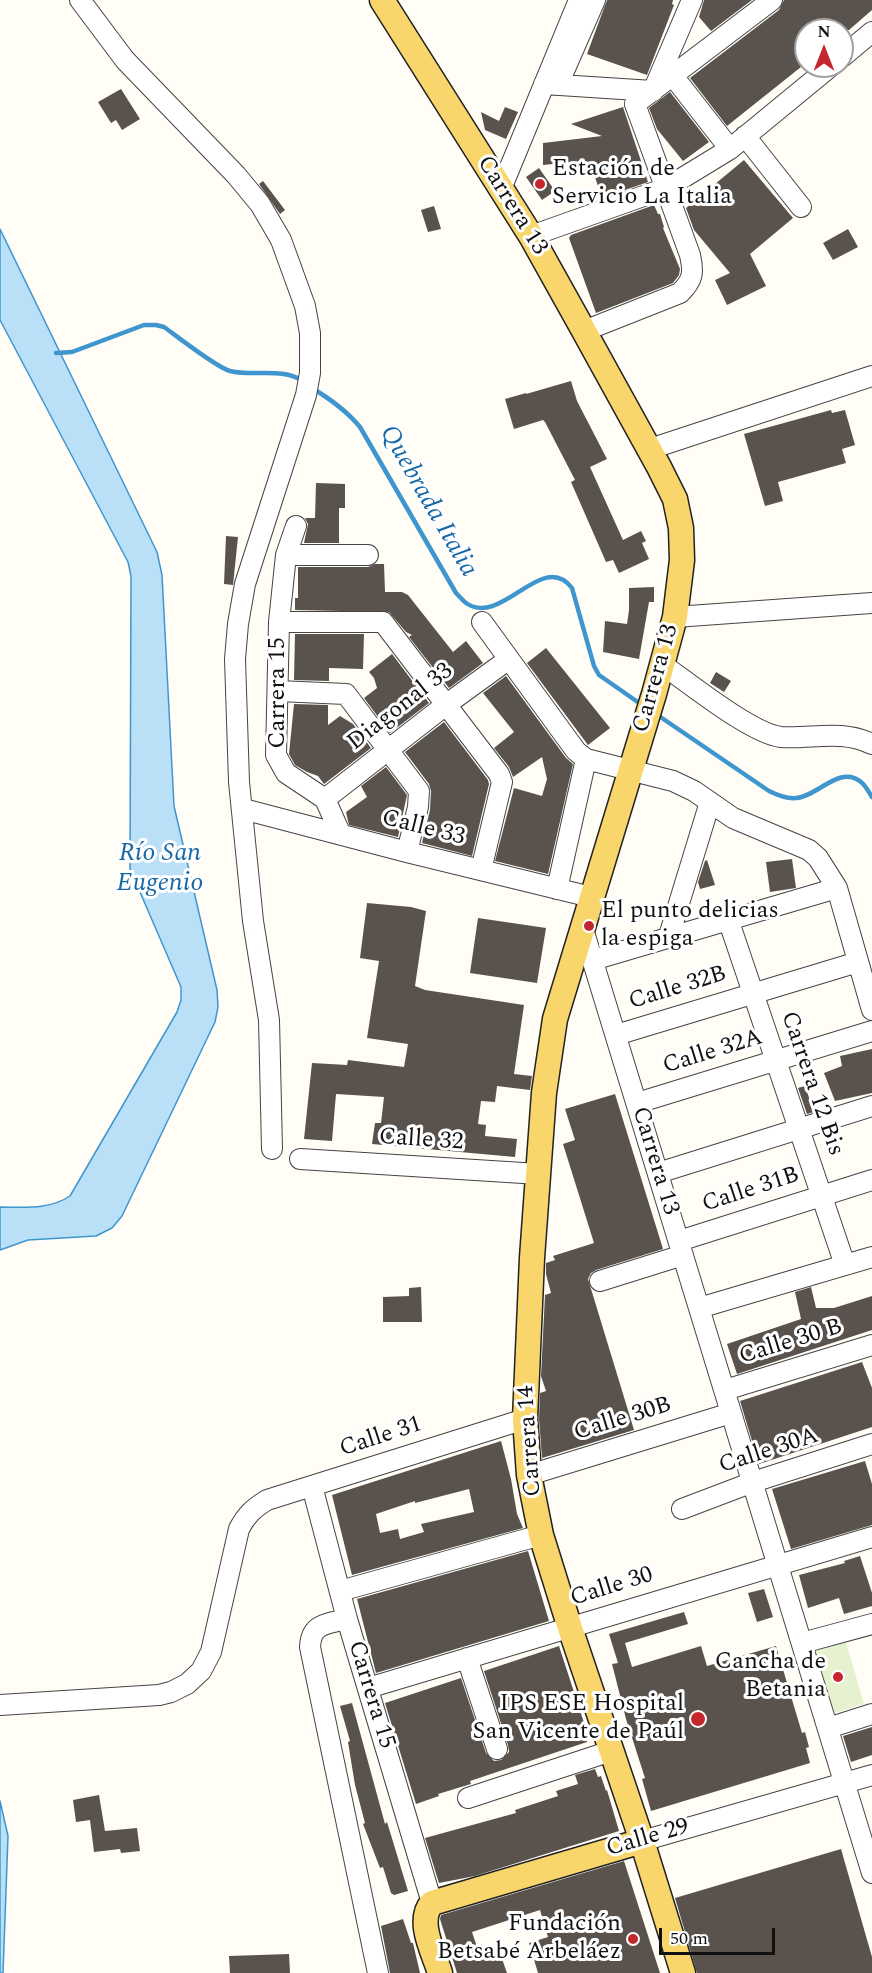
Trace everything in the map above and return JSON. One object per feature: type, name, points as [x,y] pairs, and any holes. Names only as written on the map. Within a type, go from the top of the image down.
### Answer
[{"type":"main road","name":"Carrera 13","points":[[382,0],[531,236],[650,449],[675,499],[681,528],[682,560],[675,617],[663,665],[582,926]]},
{"type":"main road","name":"Carrera 14","points":[[582,926],[555,1018],[544,1094],[532,1258],[525,1419],[529,1476],[541,1535],[683,1973]]},
{"type":"main road","name":"Calle 29","points":[[430,1906],[642,1841]]},
{"type":"main road","name":"Carrera 15","points":[[430,1906],[425,1919],[440,1973]]},
{"type":"street","points":[[80,0],[125,60],[260,204],[281,240],[305,306],[310,333],[310,373],[306,395],[245,584],[235,659],[239,782],[253,921],[269,1020],[272,1149]]},
{"type":"street","points":[[551,84],[579,0]]},
{"type":"street","points":[[501,189],[551,84],[595,0]]},
{"type":"street","points":[[653,91],[692,0]]},
{"type":"street","points":[[584,331],[680,293],[688,285],[693,271],[690,255],[635,104],[772,0]]},
{"type":"street","points":[[854,47],[872,32]]},
{"type":"street","points":[[673,76],[801,207]]},
{"type":"street","points":[[531,236],[666,188],[737,143],[816,78]]},
{"type":"street","points":[[551,84],[653,91]]},
{"type":"street","points":[[650,449],[872,376]]},
{"type":"street","name":"Carrera 15","points":[[296,526],[286,555],[279,622],[276,755],[286,773],[325,799]]},
{"type":"street","points":[[286,555],[368,555]]},
{"type":"street","points":[[675,617],[872,603]]},
{"type":"street","points":[[279,622],[383,622],[499,774],[502,782],[481,870]]},
{"type":"street","points":[[482,622],[576,751],[586,759],[673,781],[694,791],[733,818],[809,850],[818,858],[837,888],[872,1010]]},
{"type":"street","name":"Diagonal 33","points":[[325,799],[509,659]]},
{"type":"street","points":[[663,665],[759,730],[779,737],[831,735],[855,737],[872,744]]},
{"type":"street","points":[[278,691],[346,694],[418,791],[418,807],[406,852]]},
{"type":"street","points":[[557,889],[586,759]]},
{"type":"street","points":[[325,799],[341,835]]},
{"type":"street","points":[[669,936],[710,802]]},
{"type":"street","name":"Calle 33","points":[[243,809],[591,897]]},
{"type":"street","points":[[593,960],[837,888]]},
{"type":"street","name":"Carrera 12 Bis","points":[[728,919],[845,1265]]},
{"type":"street","name":"Carrera 13","points":[[582,926],[872,1873]]},
{"type":"street","name":"Calle 32B","points":[[616,1035],[858,962]]},
{"type":"street","name":"Calle 32A","points":[[637,1103],[872,1031]]},
{"type":"street","points":[[658,1173],[872,1106]]},
{"type":"street","name":"Calle 32","points":[[300,1159],[539,1174]]},
{"type":"street","name":"Calle 31B","points":[[600,1281],[821,1196],[872,1180]]},
{"type":"street","points":[[699,1308],[872,1257]]},
{"type":"street","name":"Calle 30 B","points":[[725,1390],[872,1345]]},
{"type":"street","name":"Calle 30B","points":[[529,1476],[731,1413]]},
{"type":"street","name":"Calle 31","points":[[0,1705],[159,1695],[187,1684],[201,1671],[211,1652],[239,1529],[244,1518],[253,1509],[267,1500],[525,1419]]},
{"type":"street","name":"Calle 30A","points":[[682,1509],[753,1482],[872,1444]]},
{"type":"street","name":"Carrera 15","points":[[312,1486],[430,1906]]},
{"type":"street","points":[[340,1591],[541,1535]]},
{"type":"street","name":"Calle 30","points":[[368,1688],[872,1538]]},
{"type":"street","points":[[348,1619],[317,1627],[311,1636],[310,1647],[378,1973]]},
{"type":"street","points":[[802,1643],[872,1624]]},
{"type":"street","points":[[467,1658],[497,1749]]},
{"type":"street","points":[[828,1728],[872,1714]]},
{"type":"street","points":[[468,1798],[611,1751]]},
{"type":"street","name":"Calle 29","points":[[642,1841],[872,1775]]},
{"type":"green space","name":"Cancha de Betania","points":[[845,1639],[864,1704],[831,1714],[812,1650]]},
{"type":"water","name":"Río San Eugenio","points":[[0,229],[157,552],[162,575],[174,806],[217,990],[218,1007],[215,1022],[122,1216],[112,1228],[96,1236],[28,1240],[0,1250],[0,1207],[45,1206],[70,1196],[177,1012],[181,1000],[181,987],[130,869],[131,576],[128,562],[0,320]]},
{"type":"water","points":[[0,1801],[8,1836],[3,1973],[0,1973]]},
{"type":"building","points":[[607,0],[673,0],[674,5],[647,75],[587,54]]},
{"type":"building","points":[[704,0],[752,0],[711,31],[699,17]]},
{"type":"building","points":[[784,0],[872,0],[872,10],[854,26],[854,18],[794,18],[794,73],[727,126],[690,78],[779,10]]},
{"type":"building","points":[[121,89],[140,119],[122,130],[116,120],[111,123],[98,102]]},
{"type":"building","points":[[670,92],[709,142],[683,161],[657,129],[649,108]]},
{"type":"building","points":[[505,107],[518,112],[506,139],[485,130],[481,112],[499,121]]},
{"type":"building","points":[[623,107],[648,182],[602,198],[592,168],[585,170],[582,161],[543,165],[543,143],[602,136],[571,124]]},
{"type":"building","points":[[744,160],[793,218],[750,254],[766,286],[727,305],[715,280],[730,273],[694,230],[686,208]]},
{"type":"building","name":"Estación de Servicio La Italia","points":[[539,168],[555,191],[542,200],[526,177]]},
{"type":"building","points":[[263,181],[285,210],[280,214],[259,184]]},
{"type":"building","points":[[654,205],[660,214],[663,228],[680,269],[679,275],[673,283],[596,313],[569,238],[571,235]]},
{"type":"building","points":[[434,206],[441,229],[428,232],[421,210]]},
{"type":"building","points":[[848,229],[858,247],[833,260],[823,243]]},
{"type":"building","points":[[571,381],[577,401],[607,459],[590,467],[623,540],[641,531],[646,541],[642,543],[649,559],[619,573],[613,560],[606,562],[571,482],[575,480],[545,422],[543,420],[514,429],[505,399]]},
{"type":"building","points":[[831,410],[832,413],[845,410],[855,445],[842,449],[846,463],[778,482],[783,501],[765,506],[744,434]]},
{"type":"building","points":[[316,483],[345,484],[345,508],[339,508],[339,543],[304,543],[308,524],[305,518],[315,518]]},
{"type":"building","points":[[226,536],[238,537],[233,585],[224,584]]},
{"type":"building","points":[[384,564],[385,592],[402,592],[408,595],[453,652],[466,641],[483,663],[449,688],[409,637],[412,635],[406,632],[389,612],[295,610],[295,598],[298,598],[298,567],[368,567]]},
{"type":"building","points":[[654,587],[654,602],[649,602],[639,659],[603,652],[605,621],[627,624],[629,588]]},
{"type":"building","points":[[295,634],[364,634],[363,669],[329,668],[329,681],[294,680]]},
{"type":"building","points":[[546,648],[610,728],[588,745],[527,663]]},
{"type":"building","points":[[392,654],[429,703],[390,733],[364,698],[377,688],[369,672]]},
{"type":"building","points":[[716,672],[731,681],[724,692],[710,683]]},
{"type":"building","points":[[506,676],[566,758],[573,764],[548,874],[495,861],[514,788],[542,796],[547,779],[542,757],[513,777],[509,767],[494,748],[514,732],[483,693]]},
{"type":"building","points":[[294,704],[328,705],[328,725],[340,716],[353,724],[371,748],[324,784],[318,776],[295,765],[289,754]]},
{"type":"building","points":[[444,722],[489,784],[472,856],[422,843],[430,810],[431,791],[429,784],[405,752]]},
{"type":"building","points":[[386,767],[407,795],[398,837],[349,825],[346,812],[367,797],[361,786]]},
{"type":"building","points":[[792,859],[796,888],[770,892],[766,862]]},
{"type":"building","points":[[707,860],[715,885],[700,889],[698,882]]},
{"type":"building","points":[[367,903],[411,907],[426,911],[415,986],[425,990],[524,1005],[514,1074],[532,1076],[530,1090],[497,1086],[495,1102],[481,1101],[478,1124],[486,1125],[485,1136],[517,1139],[515,1157],[372,1144],[375,1123],[381,1123],[384,1097],[336,1094],[332,1141],[304,1139],[312,1063],[347,1065],[348,1060],[404,1067],[408,1044],[367,1038],[379,961],[360,958]]},
{"type":"building","points":[[478,918],[546,928],[537,983],[470,973]]},
{"type":"building","points":[[872,1049],[872,1093],[835,1101],[824,1073],[842,1066],[840,1056]]},
{"type":"building","points":[[805,1086],[814,1112],[807,1114],[798,1088]]},
{"type":"building","points":[[615,1094],[663,1249],[596,1270],[588,1279],[634,1430],[542,1458],[539,1419],[540,1393],[546,1391],[541,1376],[545,1295],[551,1293],[546,1274],[546,1263],[555,1260],[553,1256],[594,1243],[563,1144],[575,1140],[565,1109]]},
{"type":"building","points":[[421,1287],[422,1322],[383,1322],[383,1297],[409,1296],[409,1288]]},
{"type":"building","points":[[811,1287],[816,1308],[834,1308],[872,1296],[872,1330],[737,1374],[727,1344],[801,1319],[795,1292]]},
{"type":"building","points":[[862,1362],[872,1388],[872,1427],[759,1464],[740,1401]]},
{"type":"building","points":[[501,1441],[517,1514],[523,1528],[352,1575],[332,1495]],"holes":[[[469,1489],[474,1512],[421,1524],[424,1532],[400,1539],[398,1529],[380,1533],[376,1514],[415,1501],[415,1503]]]},
{"type":"building","points":[[865,1461],[872,1484],[872,1525],[791,1549],[772,1489]]},
{"type":"building","points":[[528,1551],[549,1621],[376,1673],[357,1599]]},
{"type":"building","points":[[860,1556],[872,1593],[872,1606],[844,1614],[839,1598],[808,1608],[799,1575],[845,1563],[844,1561]]},
{"type":"building","points":[[764,1589],[773,1617],[757,1622],[748,1593]]},
{"type":"building","name":"IPS ESE Hospital San Vicente de Paúl","points":[[684,1612],[688,1624],[625,1643],[632,1667],[701,1646],[707,1666],[776,1646],[802,1733],[805,1732],[810,1763],[651,1811],[642,1779],[645,1778],[626,1719],[612,1664],[618,1663],[609,1634]]},
{"type":"building","points":[[559,1646],[587,1732],[584,1733],[587,1742],[470,1781],[471,1784],[438,1794],[439,1796],[416,1804],[385,1703],[461,1678],[486,1753],[494,1761],[501,1760],[509,1752],[508,1745],[484,1671]]},
{"type":"building","points":[[352,1703],[385,1824],[387,1822],[408,1891],[394,1895],[391,1893],[383,1867],[380,1868],[363,1824],[365,1823],[355,1785],[348,1742],[350,1741],[340,1706]]},
{"type":"building","points":[[872,1727],[872,1755],[851,1762],[843,1736]]},
{"type":"building","points":[[595,1769],[607,1790],[619,1831],[475,1876],[439,1883],[425,1838],[516,1813],[515,1810],[558,1796],[556,1791],[578,1784],[575,1775]]},
{"type":"building","points":[[99,1795],[105,1831],[137,1828],[140,1851],[121,1853],[120,1849],[94,1852],[90,1820],[76,1822],[73,1800]]},
{"type":"building","points":[[841,1849],[872,1957],[872,1973],[697,1973],[675,1898]]},
{"type":"building","points":[[624,1861],[660,1973],[538,1973],[529,1943],[548,1937],[540,1910],[472,1932],[481,1959],[500,1953],[507,1973],[457,1973],[440,1919],[441,1915]]},
{"type":"building","points":[[403,1919],[411,1943],[413,1943],[420,1973],[390,1973],[381,1926]]},
{"type":"building","points":[[289,1954],[290,1973],[230,1973],[229,1956]]},
{"type":"waterway","name":"Quebrada Italia","points":[[56,353],[72,352],[144,325],[156,325],[164,327],[207,358],[230,371],[286,374],[303,381]]},
{"type":"waterway","name":"Quebrada Italia","points":[[312,388],[338,405],[360,427],[456,593],[466,603],[480,608],[494,606],[535,582],[548,577],[560,578],[572,588],[594,666],[599,675],[642,705]]},
{"type":"waterway","name":"Quebrada Italia","points":[[656,714],[778,795],[792,798],[804,796],[837,779],[853,777],[861,782],[872,797]]},
{"type":"place","name":"Estación de Servicio La Italia","points":[[540,184]]},
{"type":"place","name":"El punto delicias la espiga","points":[[589,926]]},
{"type":"place","name":"Cancha de Betania","points":[[838,1677]]},
{"type":"place","name":"IPS ESE Hospital San Vicente de Paúl","points":[[698,1719]]},
{"type":"place","name":"Fundación Betsabé Arbeláez","points":[[633,1939]]}]
